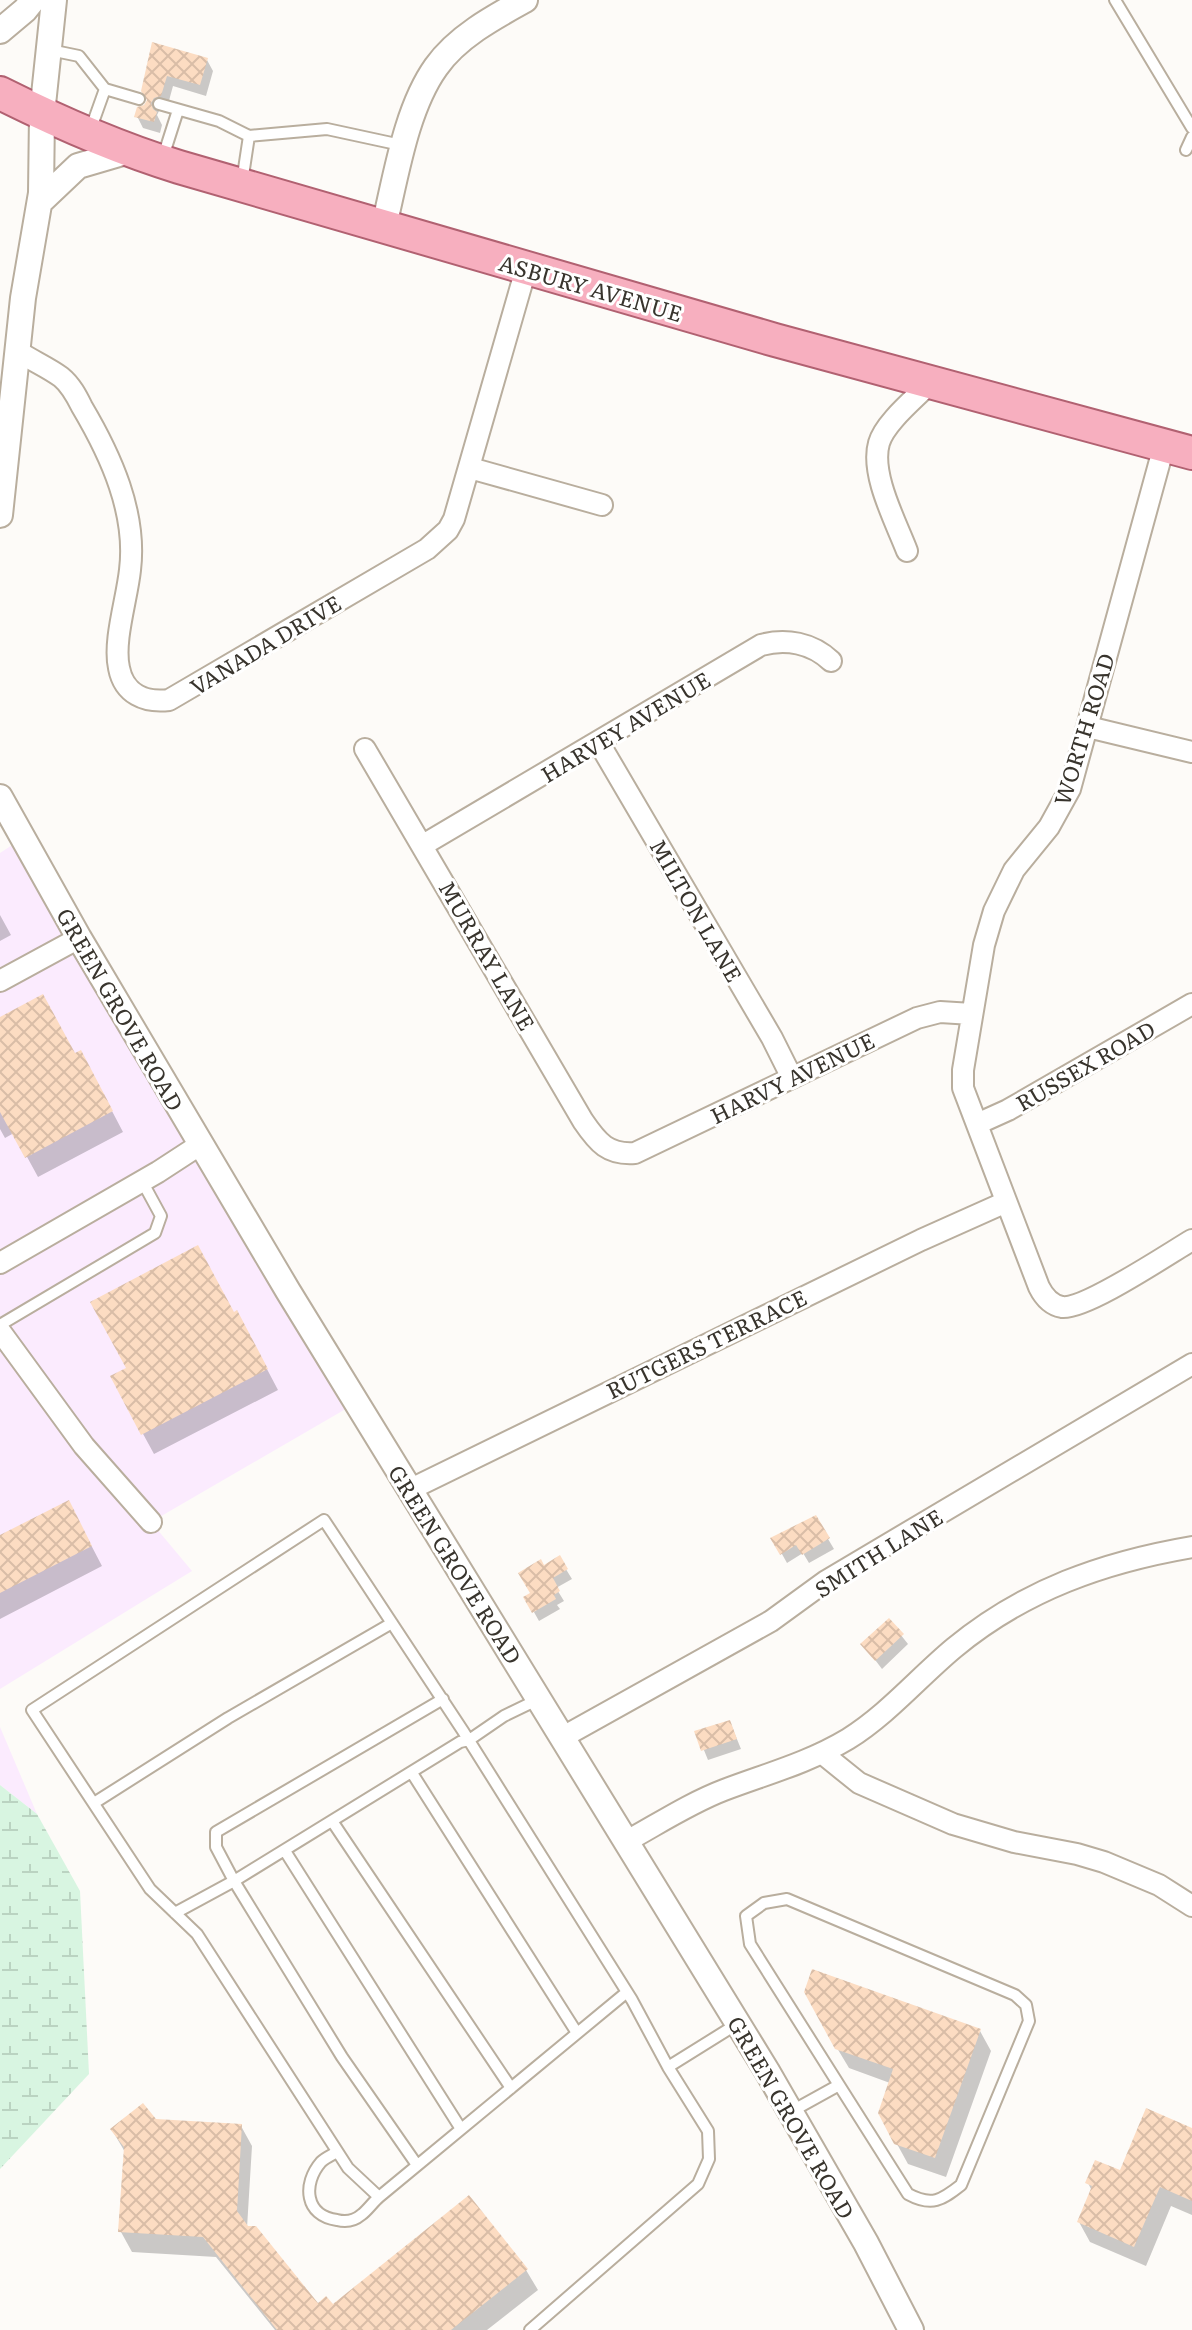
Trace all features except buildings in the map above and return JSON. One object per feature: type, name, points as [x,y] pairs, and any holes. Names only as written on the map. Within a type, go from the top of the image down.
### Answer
[{"type":"main road","name":"ASBURY AVENUE","points":[[0,93],[42,114],[161,162],[526,269],[1178,450]]},
{"type":"street","points":[[0,31],[33,0]]},
{"type":"street","points":[[0,515],[15,358],[40,202],[42,114],[54,0]]},
{"type":"street","points":[[384,226],[403,146],[436,67],[466,38],[525,0]]},
{"type":"street","points":[[40,202],[78,166],[129,151]]},
{"type":"street","name":"VANADA DRIVE","points":[[15,358],[63,379],[96,431],[116,474],[128,521],[131,567],[117,664],[126,686],[136,696],[159,701],[179,696],[427,549],[448,530],[470,468],[526,269]]},
{"type":"street","points":[[907,551],[879,481],[879,443],[889,425],[932,381]]},
{"type":"street","name":"WORTH ROAD","points":[[1178,450],[1064,803],[1003,889],[984,945],[963,1088],[1044,1296],[1062,1307],[1089,1301],[1192,1240]]},
{"type":"street","points":[[470,468],[602,505]]},
{"type":"street","name":"HARVEY AVENUE","points":[[423,845],[761,645],[774,641],[800,644],[831,661]]},
{"type":"street","points":[[1088,727],[1192,752]]},
{"type":"street","name":"MILTON LANE","points":[[599,743],[772,1038],[792,1078]]},
{"type":"street","name":"MURRAY LANE","points":[[365,749],[583,1121],[605,1149],[616,1153]]},
{"type":"street","name":"GREEN GROVE ROAD","points":[[0,797],[79,938],[409,1490],[791,2112],[866,2243],[911,2330]]},
{"type":"street","points":[[0,981],[79,938]]},
{"type":"street","name":"RUSSEX ROAD","points":[[977,1124],[1008,1110],[1192,1004]]},
{"type":"street","name":"HARVY AVENUE","points":[[616,1153],[635,1153],[917,1018],[940,1012],[972,1014]]},
{"type":"street","points":[[0,1263],[201,1144]]},
{"type":"street","name":"RUTGERS TERRACE","points":[[409,1490],[921,1240],[1006,1202]]},
{"type":"street","points":[[0,1328],[84,1446],[151,1522]]},
{"type":"street","name":"SMITH LANE","points":[[563,1737],[771,1621],[826,1581],[1192,1364]]},
{"type":"street","points":[[627,1841],[706,1798],[823,1754],[869,1726],[953,1648],[1033,1595],[1100,1567],[1192,1547]]},
{"type":"street","points":[[823,1754],[859,1783],[953,1824],[1014,1842],[1104,1862],[1159,1885],[1192,1906]]},
{"type":"lane","points":[[1115,0],[1192,128]]},
{"type":"lane","points":[[48,50],[79,56],[105,89],[139,99]]},
{"type":"lane","points":[[89,134],[105,89]]},
{"type":"lane","points":[[159,104],[219,121],[249,136],[327,129],[403,146]]},
{"type":"lane","points":[[161,162],[178,110]]},
{"type":"lane","points":[[241,185],[249,136]]},
{"type":"lane","points":[[1186,150],[1192,137]]},
{"type":"lane","points":[[0,1328],[155,1233],[161,1216],[142,1181]]},
{"type":"lane","points":[[379,2197],[348,2168],[197,1934],[150,1889],[32,1710],[324,1520],[469,1740],[627,1992],[708,2131],[709,2159],[698,2184],[530,2330]]},
{"type":"lane","points":[[94,1803],[228,1718],[392,1623]]},
{"type":"lane","points":[[417,2165],[342,2057],[234,1881],[216,1847],[216,1832],[443,1699]]},
{"type":"lane","points":[[175,1913],[285,1851],[504,1716],[539,1699]]},
{"type":"lane","points":[[412,1773],[577,2033]]},
{"type":"lane","points":[[332,1821],[511,2088]]},
{"type":"lane","points":[[285,1851],[461,2129]]},
{"type":"lane","points":[[787,1899],[1015,1995],[1026,2005],[1029,2021],[961,2185],[942,2200],[920,2200],[908,2194],[839,2085],[750,1944],[746,1916],[764,1903],[787,1899]]},
{"type":"lane","points":[[337,2152],[322,2161],[311,2179],[309,2196],[314,2210],[324,2219],[346,2222],[361,2216],[417,2165],[627,1992]]},
{"type":"lane","points":[[668,2067],[737,2023]]},
{"type":"lane","points":[[791,2112],[839,2085]]},
{"type":"shaded area","points":[[23,838],[356,1403],[151,1522],[192,1571],[0,1689],[0,853]]},
{"type":"shaded area","points":[[0,1727],[37,1814],[0,1785]]},
{"type":"green space","points":[[0,1785],[37,1814],[80,1891],[89,2074],[0,2169]]}]
